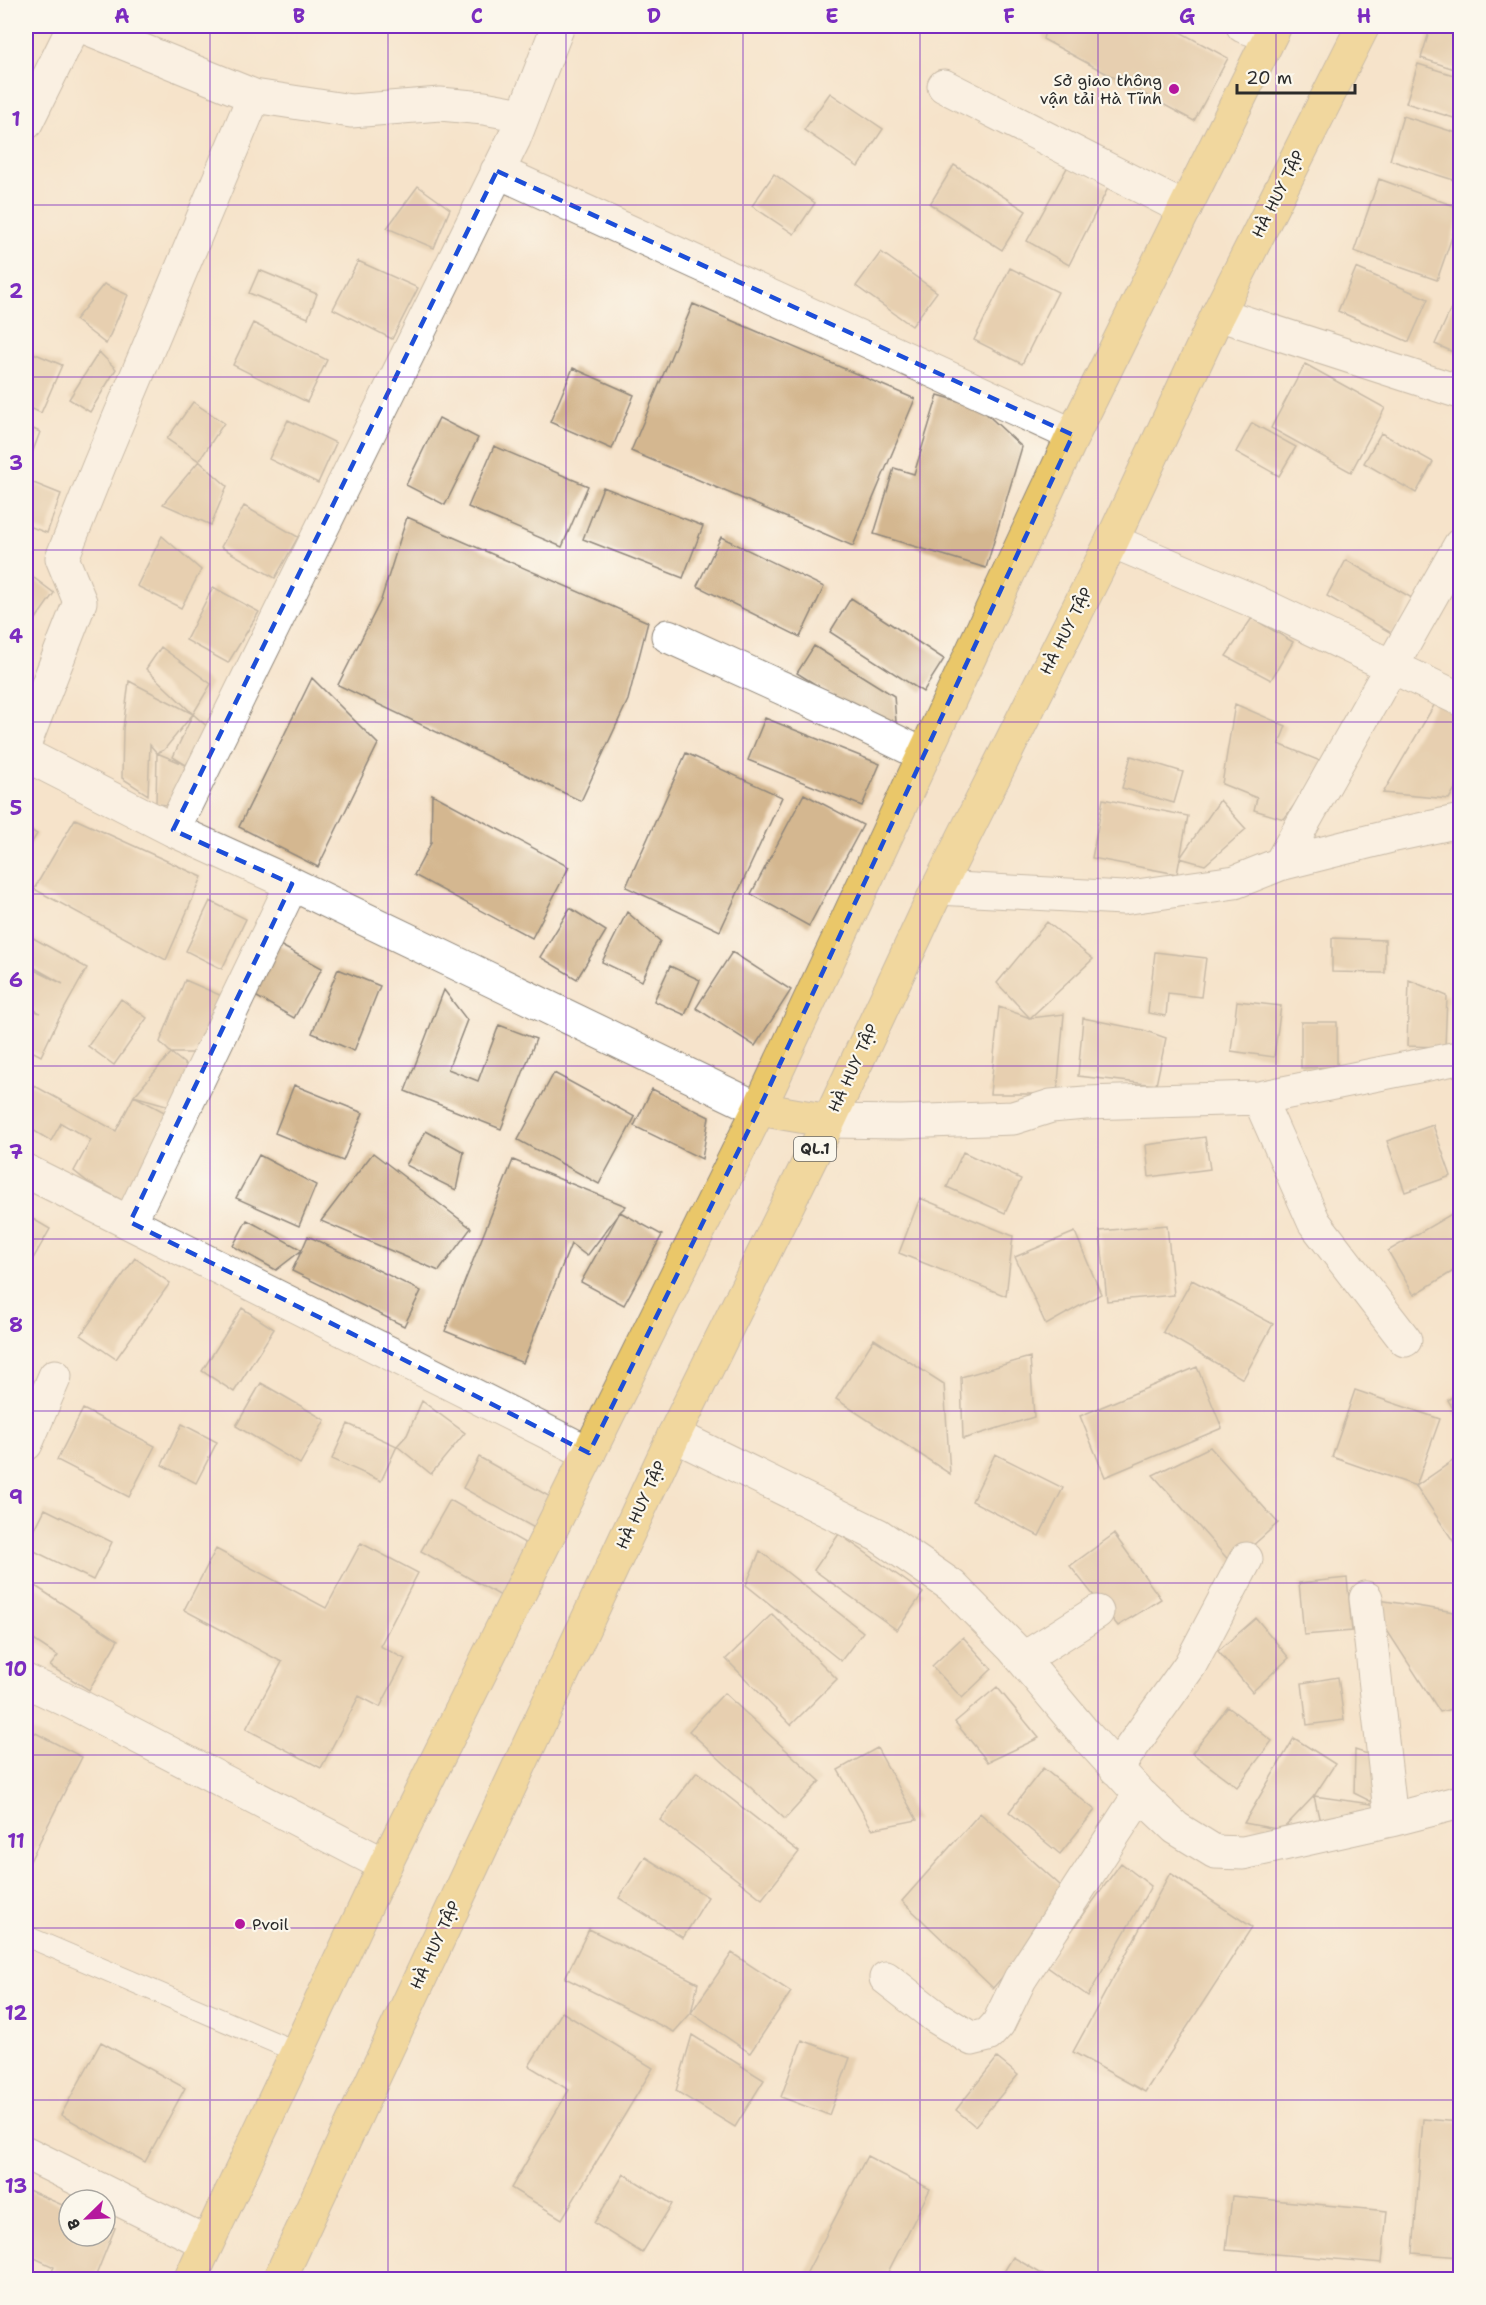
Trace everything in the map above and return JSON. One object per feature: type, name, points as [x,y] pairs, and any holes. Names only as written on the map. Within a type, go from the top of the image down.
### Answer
[{"type":"main road","name":"HÀ HUY TẬP","points":[[279,2280],[674,1435],[829,1121],[938,888],[1112,541],[1218,314],[1364,26]]},
{"type":"main road","points":[[190,2280],[385,1865],[759,1109],[1073,435],[1185,209],[1262,29]]},
{"type":"main road","points":[[759,1109],[829,1121]]},
{"type":"street","points":[[26,123],[74,26]]},
{"type":"street","points":[[82,26],[254,96],[351,111],[440,104],[484,108],[522,115]]},
{"type":"street","points":[[173,830],[514,139],[558,26]]},
{"type":"street","points":[[944,86],[1185,209]]},
{"type":"street","points":[[26,740],[80,602],[62,558],[254,96]]},
{"type":"street","points":[[497,171],[1073,435]]},
{"type":"street","points":[[1218,314],[1461,392]]},
{"type":"street","points":[[1112,541],[1256,602],[1461,699]]},
{"type":"street","points":[[1280,864],[1461,544]]},
{"type":"street","points":[[668,636],[924,755]]},
{"type":"street","points":[[26,755],[173,830],[292,884],[759,1109]]},
{"type":"street","points":[[938,888],[1123,898],[1235,882],[1280,864],[1461,821]]},
{"type":"street","points":[[130,1222],[292,884]]},
{"type":"street","points":[[829,1121],[901,1122],[1013,1118],[1051,1106],[1085,1103],[1259,1098],[1460,1055]]},
{"type":"street","points":[[1259,1098],[1314,1222],[1405,1340]]},
{"type":"street","points":[[26,1171],[589,1453]]},
{"type":"street","points":[[26,1444],[55,1376]]},
{"type":"street","points":[[674,1435],[878,1535],[952,1586],[1023,1659],[1140,1794],[1176,1828],[1215,1852],[1243,1853],[1461,1802]]},
{"type":"street","points":[[1116,1769],[1190,1665],[1246,1559]]},
{"type":"street","points":[[1366,1598],[1391,1820]]},
{"type":"street","points":[[1023,1659],[1097,1612]]},
{"type":"street","points":[[26,1681],[75,1704],[385,1865]]},
{"type":"street","points":[[886,1977],[936,2017],[972,2039],[988,2035],[998,2024],[1020,1979],[1140,1794]]},
{"type":"street","points":[[26,2153],[207,2243]]},
{"type":"lane","points":[[26,1936],[297,2052]]},
{"type":"highlighted area","points":[[497,171],[1073,435],[759,1109],[589,1453],[130,1222],[292,884],[173,830]]},
{"type":"building","name":"Sở giao thông vận tải Hà Tĩnh","points":[[1046,26],[1169,26],[1228,58],[1194,121],[1043,39]]},
{"type":"building","points":[[1431,26],[1460,26],[1460,71],[1421,58]]},
{"type":"building","points":[[1418,64],[1460,77],[1460,120],[1406,103]]},
{"type":"building","points":[[830,93],[883,129],[858,167],[804,130]]},
{"type":"building","points":[[1403,116],[1460,134],[1460,182],[1390,160]]},
{"type":"building","points":[[954,165],[1026,211],[1002,250],[930,204]]},
{"type":"building","points":[[1068,166],[1108,188],[1069,265],[1027,241]]},
{"type":"building","points":[[774,174],[815,203],[794,234],[752,206]]},
{"type":"building","points":[[1379,179],[1460,208],[1460,214],[1437,280],[1354,251]]},
{"type":"building","points":[[418,186],[450,209],[434,248],[387,228]]},
{"type":"building","points":[[881,252],[937,292],[912,326],[856,286]]},
{"type":"building","points":[[358,261],[418,288],[392,339],[333,309]]},
{"type":"building","points":[[1010,268],[1058,292],[1022,364],[974,340]]},
{"type":"building","points":[[1356,268],[1428,299],[1409,342],[1338,311]]},
{"type":"building","points":[[259,270],[317,294],[308,318],[249,293]]},
{"type":"building","points":[[104,284],[128,295],[106,344],[75,320]]},
{"type":"building","points":[[1455,300],[1460,303],[1460,355],[1435,344]]},
{"type":"building","points":[[693,304],[915,399],[853,546],[631,451]]},
{"type":"building","points":[[253,323],[327,360],[307,402],[233,365]]},
{"type":"building","points":[[26,350],[62,365],[41,413],[26,406]]},
{"type":"building","points":[[99,352],[116,369],[90,412],[69,399]]},
{"type":"building","points":[[1305,364],[1385,408],[1351,472],[1271,428]]},
{"type":"building","points":[[573,368],[634,395],[612,449],[550,422]]},
{"type":"building","points":[[938,395],[979,407],[1022,447],[986,568],[874,534],[894,468],[914,474]]},
{"type":"building","points":[[193,402],[224,423],[199,461],[167,439]]},
{"type":"building","points":[[439,418],[478,438],[445,505],[406,485]]},
{"type":"building","points":[[288,420],[336,443],[318,483],[269,459]]},
{"type":"building","points":[[1252,423],[1296,447],[1279,476],[1236,452]]},
{"type":"building","points":[[26,426],[40,432],[26,470]]},
{"type":"building","points":[[1381,433],[1433,462],[1416,493],[1364,463]]},
{"type":"building","points":[[494,446],[588,486],[562,547],[468,507]]},
{"type":"building","points":[[199,461],[227,486],[211,525],[163,504]]},
{"type":"building","points":[[26,480],[61,494],[47,533],[26,525]]},
{"type":"building","points":[[603,487],[703,526],[683,578],[583,539]]},
{"type":"building","points":[[244,506],[298,537],[275,578],[221,547]]},
{"type":"building","points":[[407,517],[648,622],[628,700],[581,801],[338,685],[381,600]]},
{"type":"building","points":[[162,536],[201,570],[181,608],[137,586]]},
{"type":"building","points":[[721,537],[824,587],[800,637],[697,586]]},
{"type":"building","points":[[1346,560],[1412,598],[1393,634],[1327,596]]},
{"type":"building","points":[[26,572],[54,593],[26,633]]},
{"type":"building","points":[[213,587],[259,612],[228,663],[186,640]]},
{"type":"building","points":[[851,598],[944,659],[923,692],[830,632]]},
{"type":"building","points":[[1252,618],[1293,642],[1271,680],[1226,656]]},
{"type":"building","points":[[814,646],[894,696],[897,735],[797,673]]},
{"type":"building","points":[[161,647],[211,684],[193,714],[146,669]]},
{"type":"building","points":[[312,678],[378,744],[318,867],[239,827]]},
{"type":"building","points":[[129,681],[193,714],[164,750],[157,753],[150,745],[148,795],[122,778],[123,729]]},
{"type":"building","points":[[1440,695],[1460,708],[1460,780],[1449,799],[1383,793]]},
{"type":"building","points":[[1235,704],[1286,726],[1279,744],[1325,763],[1284,819],[1254,810],[1257,798],[1222,784]]},
{"type":"building","points":[[193,714],[210,729],[186,765],[173,757]]},
{"type":"building","points":[[765,718],[880,764],[862,806],[748,760]]},
{"type":"building","points":[[157,753],[186,765],[169,805],[156,804]]},
{"type":"building","points":[[686,753],[782,797],[720,931],[626,887]]},
{"type":"building","points":[[1131,756],[1183,772],[1174,803],[1122,788]]},
{"type":"building","points":[[432,794],[569,867],[532,938],[414,875],[431,843]]},
{"type":"building","points":[[804,794],[863,825],[809,926],[751,894]]},
{"type":"building","points":[[1103,799],[1188,816],[1177,874],[1092,858]]},
{"type":"building","points":[[1220,800],[1246,829],[1205,865],[1180,858]]},
{"type":"building","points":[[75,819],[202,877],[166,960],[34,889]]},
{"type":"building","points":[[26,827],[37,834],[26,852]]},
{"type":"building","points":[[210,901],[246,919],[222,969],[186,951]]},
{"type":"building","points":[[570,908],[606,931],[577,979],[540,957]]},
{"type":"building","points":[[627,912],[660,941],[642,981],[602,962]]},
{"type":"building","points":[[1047,922],[1093,959],[1030,1018],[997,983]]},
{"type":"building","points":[[26,934],[87,968],[41,1056],[26,1048],[26,1007],[40,1013],[26,1005],[26,966],[63,984],[26,963]]},
{"type":"building","points":[[1332,938],[1385,940],[1385,973],[1332,972]]},
{"type":"building","points":[[278,944],[322,968],[294,1018],[250,993]]},
{"type":"building","points":[[732,952],[791,990],[755,1046],[696,1008]]},
{"type":"building","points":[[1155,952],[1206,958],[1201,997],[1168,993],[1166,1016],[1148,1013]]},
{"type":"building","points":[[670,966],[700,980],[685,1015],[654,1001]]},
{"type":"building","points":[[338,969],[380,986],[354,1051],[312,1033]]},
{"type":"building","points":[[185,980],[229,999],[193,1053],[171,1053],[160,1042]]},
{"type":"building","points":[[1409,980],[1447,996],[1445,1047],[1407,1046]]},
{"type":"building","points":[[444,990],[467,1020],[448,1069],[478,1081],[499,1025],[536,1039],[501,1129],[405,1091]]},
{"type":"building","points":[[121,999],[147,1018],[114,1065],[88,1046]]},
{"type":"building","points":[[1237,1001],[1281,1006],[1274,1057],[1231,1051]]},
{"type":"building","points":[[999,1007],[1030,1018],[1064,1014],[1057,1094],[990,1094]]},
{"type":"building","points":[[1083,1018],[1143,1030],[1166,1038],[1156,1085],[1078,1076]]},
{"type":"building","points":[[1301,1022],[1337,1022],[1337,1067],[1301,1068]]},
{"type":"building","points":[[171,1053],[196,1073],[173,1107],[134,1096]]},
{"type":"building","points":[[554,1073],[635,1117],[599,1184],[518,1140]]},
{"type":"building","points":[[26,1081],[116,1131],[134,1096],[170,1115],[127,1203],[88,1182],[74,1171],[91,1140],[61,1123],[51,1141],[26,1126]]},
{"type":"building","points":[[294,1085],[363,1113],[343,1161],[275,1133]]},
{"type":"building","points":[[652,1089],[709,1117],[702,1159],[634,1126]]},
{"type":"building","points":[[1433,1125],[1451,1176],[1405,1192],[1387,1141]]},
{"type":"building","points":[[426,1131],[464,1152],[456,1190],[406,1165]]},
{"type":"building","points":[[1205,1137],[1210,1169],[1149,1177],[1146,1145]]},
{"type":"building","points":[[963,1152],[1021,1179],[1005,1213],[947,1187]]},
{"type":"building","points":[[373,1153],[471,1228],[439,1271],[321,1221]]},
{"type":"building","points":[[259,1155],[316,1185],[299,1226],[236,1198]]},
{"type":"building","points":[[513,1160],[626,1206],[587,1256],[571,1244],[523,1363],[445,1331]]},
{"type":"building","points":[[920,1198],[1013,1236],[1006,1296],[899,1253]]},
{"type":"building","points":[[1460,1209],[1460,1267],[1414,1295],[1388,1251]]},
{"type":"building","points":[[620,1212],[662,1235],[624,1305],[581,1282]]},
{"type":"building","points":[[26,1215],[50,1229],[26,1271]]},
{"type":"building","points":[[247,1220],[302,1250],[276,1270],[233,1246]]},
{"type":"building","points":[[1167,1225],[1174,1295],[1107,1301],[1100,1231]]},
{"type":"building","points":[[1075,1232],[1101,1294],[1046,1325],[1015,1257]]},
{"type":"building","points":[[308,1236],[421,1291],[404,1326],[292,1271]]},
{"type":"building","points":[[135,1258],[170,1283],[116,1359],[81,1335]]},
{"type":"building","points":[[1192,1280],[1273,1324],[1243,1379],[1163,1332]]},
{"type":"building","points":[[242,1308],[274,1329],[234,1392],[202,1371]]},
{"type":"building","points":[[874,1339],[944,1384],[950,1474],[836,1399]]},
{"type":"building","points":[[1030,1357],[1034,1417],[963,1439],[961,1377]]},
{"type":"building","points":[[1197,1367],[1222,1428],[1105,1477],[1080,1416]]},
{"type":"building","points":[[261,1383],[325,1420],[300,1464],[236,1426]]},
{"type":"building","points":[[1355,1390],[1440,1419],[1416,1486],[1332,1457]]},
{"type":"building","points":[[1460,1392],[1460,1421],[1448,1400]]},
{"type":"building","points":[[422,1401],[465,1433],[431,1474],[397,1446],[407,1435]]},
{"type":"building","points":[[83,1409],[155,1446],[129,1497],[57,1460]]},
{"type":"building","points":[[182,1424],[217,1442],[196,1483],[162,1465]]},
{"type":"building","points":[[348,1424],[397,1446],[381,1481],[332,1459]]},
{"type":"building","points":[[1210,1447],[1278,1523],[1232,1564],[1153,1475]]},
{"type":"building","points":[[995,1454],[1063,1488],[1039,1536],[972,1501]]},
{"type":"building","points":[[1460,1456],[1460,1551],[1416,1486]]},
{"type":"building","points":[[479,1457],[554,1499],[538,1530],[463,1488]]},
{"type":"building","points":[[450,1500],[530,1546],[501,1596],[421,1551]]},
{"type":"building","points":[[45,1509],[112,1542],[93,1580],[26,1547]]},
{"type":"building","points":[[839,1534],[923,1593],[897,1630],[814,1570]]},
{"type":"building","points":[[1114,1534],[1161,1599],[1118,1626],[1070,1566]]},
{"type":"building","points":[[361,1543],[418,1573],[380,1646],[405,1659],[380,1707],[359,1696],[321,1768],[246,1729],[282,1662],[184,1610],[216,1549],[326,1608]]},
{"type":"building","points":[[760,1551],[863,1632],[841,1661],[746,1585]]},
{"type":"building","points":[[1347,1578],[1352,1631],[1304,1635],[1299,1583]]},
{"type":"building","points":[[26,1580],[118,1640],[89,1690],[50,1666],[58,1656],[26,1635]]},
{"type":"building","points":[[1366,1598],[1460,1613],[1460,1707],[1440,1712]]},
{"type":"building","points":[[772,1614],[837,1679],[791,1725],[726,1659]]},
{"type":"building","points":[[1256,1618],[1289,1658],[1252,1692],[1218,1651]]},
{"type":"building","points":[[963,1637],[992,1669],[962,1698],[932,1666]]},
{"type":"building","points":[[1338,1677],[1344,1720],[1307,1725],[1302,1683]]},
{"type":"building","points":[[997,1687],[1039,1738],[988,1762],[955,1722]]},
{"type":"building","points":[[724,1693],[820,1781],[785,1819],[689,1731]]},
{"type":"building","points":[[1228,1707],[1272,1741],[1237,1787],[1192,1753]]},
{"type":"building","points":[[26,1728],[82,1757],[26,1869]]},
{"type":"building","points":[[1294,1738],[1335,1764],[1314,1796],[1282,1830],[1244,1823]]},
{"type":"building","points":[[877,1748],[917,1820],[872,1829],[838,1770]]},
{"type":"building","points":[[1355,1750],[1374,1756],[1378,1805],[1354,1793]]},
{"type":"building","points":[[1043,1768],[1095,1810],[1060,1854],[1009,1812]]},
{"type":"building","points":[[697,1772],[799,1852],[762,1899],[660,1820]]},
{"type":"building","points":[[1314,1796],[1378,1805],[1353,1815],[1320,1822]]},
{"type":"building","points":[[980,1813],[1071,1895],[993,1988],[902,1901]]},
{"type":"building","points":[[645,1857],[708,1897],[683,1938],[619,1898]]},
{"type":"building","points":[[1121,1863],[1151,1886],[1088,1996],[1046,1966]]},
{"type":"building","points":[[1170,1873],[1252,1927],[1145,2092],[1073,2052]]},
{"type":"building","points":[[589,1929],[698,1983],[691,2013],[674,2032],[565,1978]]},
{"type":"building","points":[[732,1953],[791,1992],[750,2053],[691,2013]]},
{"type":"building","points":[[562,2012],[653,2068],[562,2219],[511,2188],[569,2090],[529,2066]]},
{"type":"building","points":[[692,2035],[764,2080],[735,2127],[676,2091]]},
{"type":"building","points":[[802,2040],[850,2058],[829,2115],[781,2097]]},
{"type":"building","points":[[101,2042],[185,2088],[145,2162],[61,2115]]},
{"type":"building","points":[[997,2058],[1018,2075],[975,2126],[956,2110]]},
{"type":"building","points":[[1423,2119],[1460,2122],[1460,2257],[1413,2253]]},
{"type":"building","points":[[867,2156],[930,2189],[884,2280],[803,2280]]},
{"type":"building","points":[[624,2174],[672,2204],[642,2253],[594,2223]]},
{"type":"building","points":[[26,2189],[57,2203],[57,2248],[107,2248],[94,2280],[48,2280],[54,2267],[26,2254]]},
{"type":"building","points":[[1232,2196],[1387,2211],[1382,2263],[1226,2250]]},
{"type":"building","points":[[1013,2257],[1052,2280],[999,2280]]},
{"type":"place","name":"Sở giao thông vận tải Hà Tĩnh","points":[[1174,89]]},
{"type":"place","name":"Pvoil","points":[[240,1924]]}]
